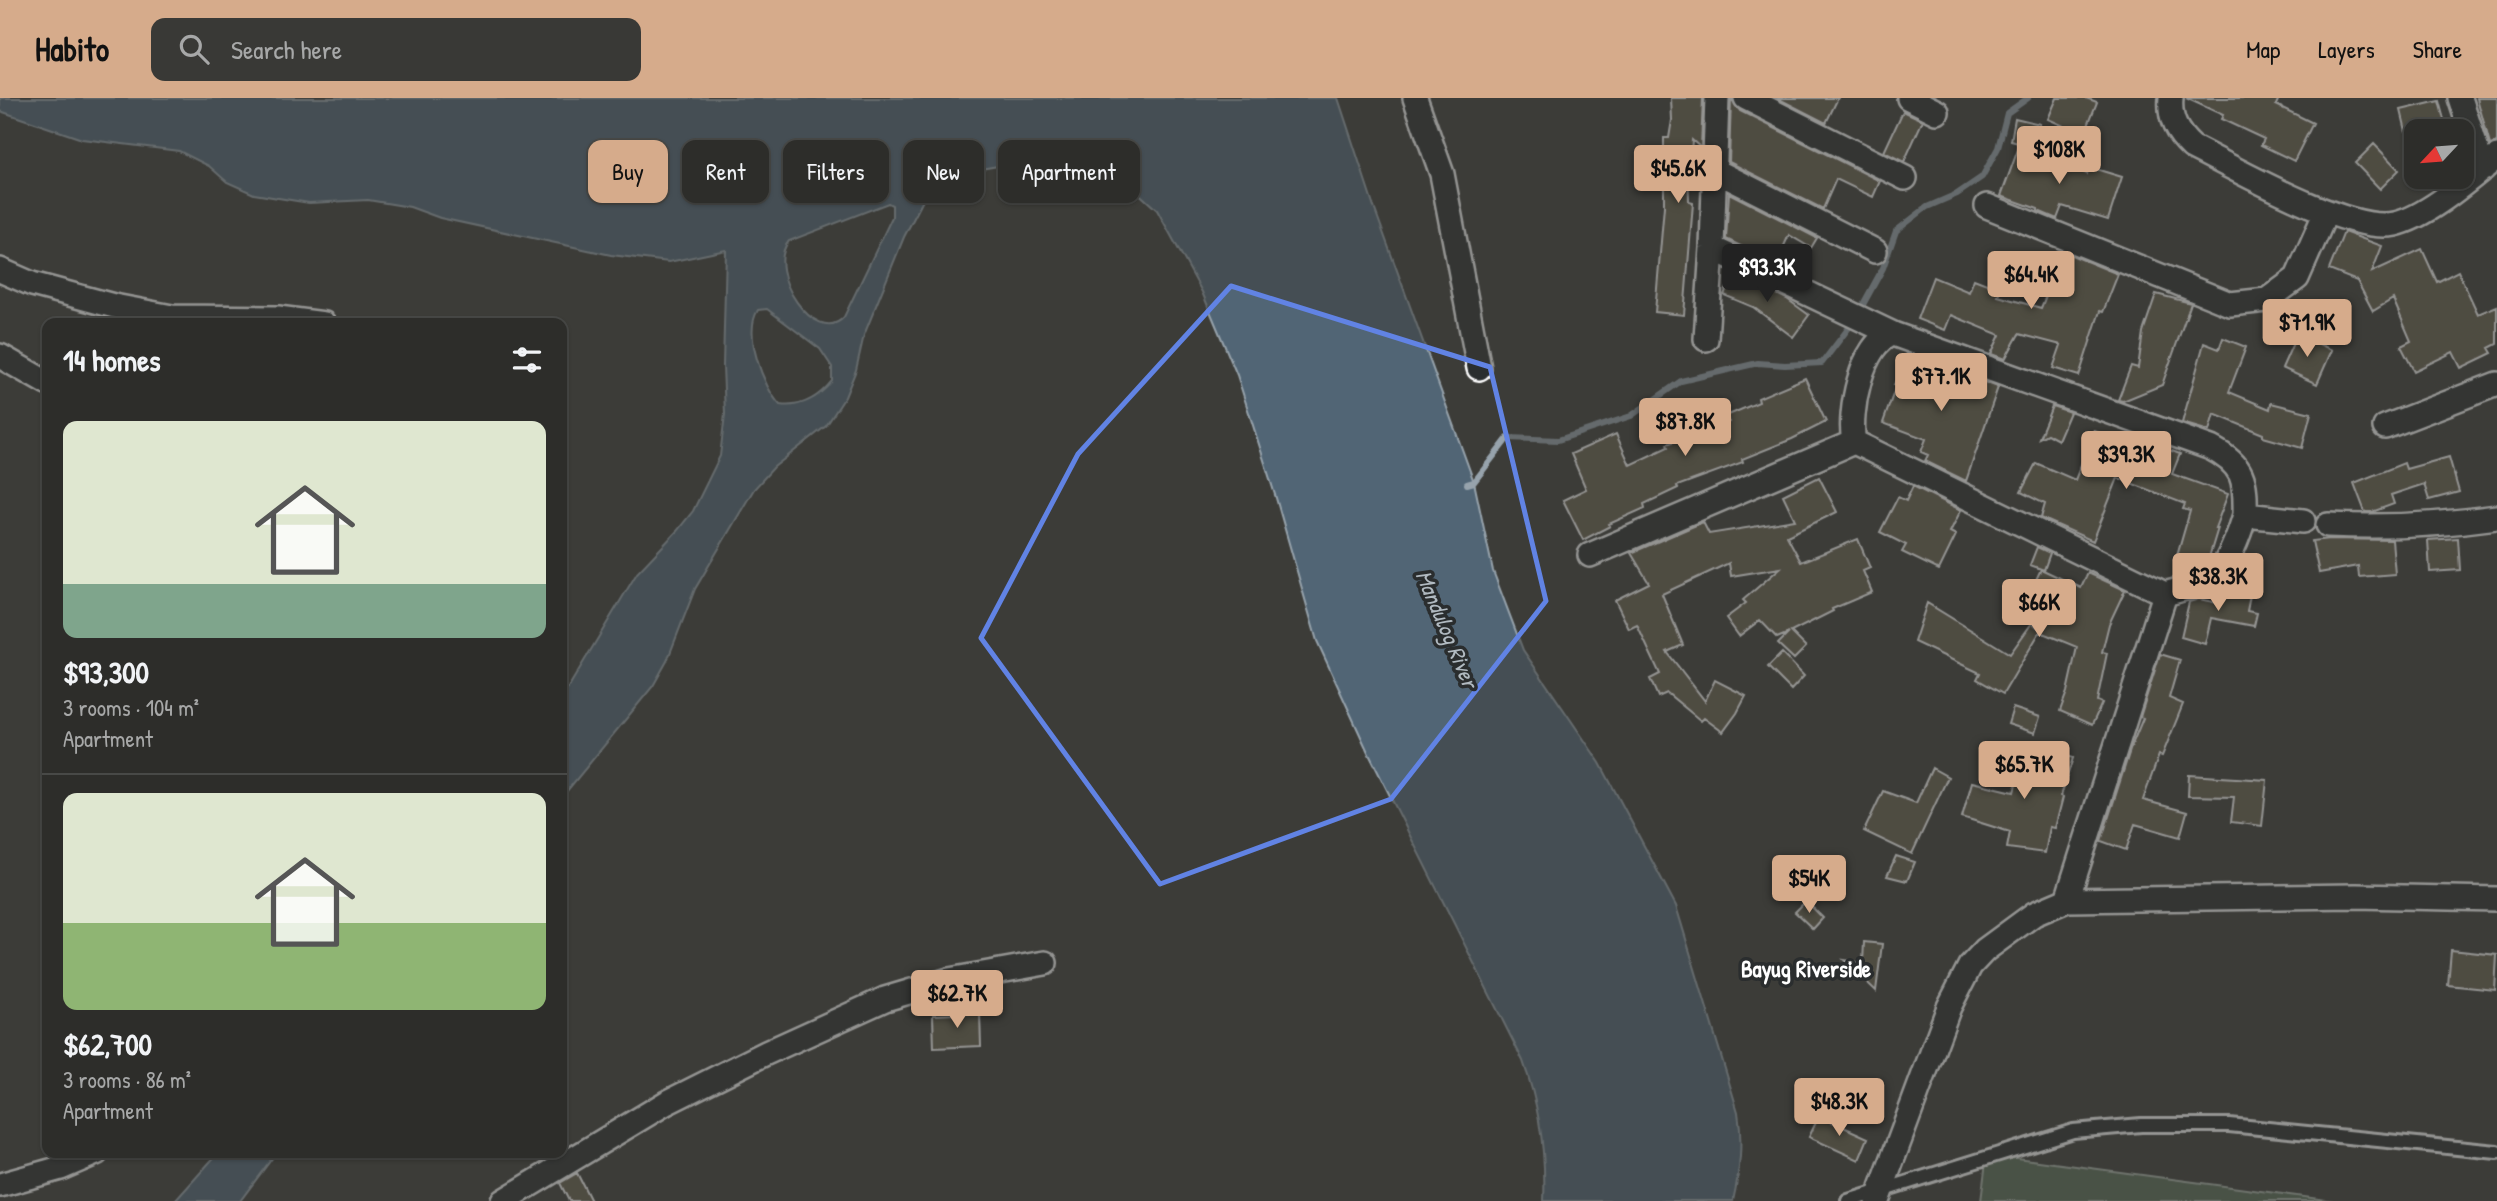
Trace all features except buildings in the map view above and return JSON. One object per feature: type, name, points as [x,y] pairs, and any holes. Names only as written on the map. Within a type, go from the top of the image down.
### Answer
[{"type":"street","points":[[1415,98],[1442,174],[1479,368]]},
{"type":"street","points":[[1706,340],[1717,98]]},
{"type":"street","points":[[1745,98],[1905,178]]},
{"type":"street","points":[[1909,98],[1937,112]]},
{"type":"street","points":[[2171,98],[2170,108],[2177,134],[2192,148],[2326,212],[2379,226],[2396,224],[2442,200],[2490,163],[2460,98]]},
{"type":"street","points":[[1714,170],[1875,251]]},
{"type":"street","points":[[1987,206],[2230,304],[2267,300],[2297,278],[2326,212]]},
{"type":"street","points":[[1590,555],[1854,442],[2165,594],[2214,577],[2225,563],[2245,515],[2246,489],[2230,458],[2210,448],[1893,334],[1712,248]]},
{"type":"street","points":[[0,270],[32,284],[114,306],[172,317],[278,318]]},
{"type":"street","points":[[1854,442],[1851,429],[1855,402],[1868,356],[1879,342],[1893,334]]},
{"type":"street","points":[[0,356],[42,380]]},
{"type":"street","points":[[2385,427],[2497,384]]},
{"type":"street","points":[[2245,515],[2303,521]]},
{"type":"street","points":[[2328,525],[2374,528],[2497,517]]},
{"type":"street","points":[[2067,900],[2165,594]]},
{"type":"street","points":[[1879,1196],[1949,1007],[1970,966],[1985,950],[2034,914],[2067,900],[2356,896],[2497,899]]},
{"type":"street","points":[[503,1201],[666,1103],[884,999],[949,980],[1045,963]]},
{"type":"street","points":[[0,1185],[61,1168],[84,1158]]},
{"type":"lane","points":[[1847,1201],[1879,1196],[2073,1131],[2141,1125],[2229,1125],[2497,1152]]},
{"type":"highlighted area","points":[[1231,286],[1490,367],[1546,601],[1391,799],[1160,884],[981,638],[1078,454]]},
{"type":"green space","points":[[1987,1154],[2334,1201],[1981,1201]]},
{"type":"water","name":"Mandulog River","points":[[0,98],[1338,98],[1375,210],[1474,482],[1493,571],[1523,650],[1600,763],[1676,906],[1738,1112],[1740,1156],[1733,1201],[1544,1201],[1540,1130],[1523,1061],[1368,752],[1317,641],[1237,375],[1202,292],[1157,210],[1140,194],[1140,140],[998,140],[998,166],[984,168],[984,140],[903,140],[903,203],[922,203],[904,237],[864,335],[856,370],[845,397],[826,426],[774,467],[754,489],[695,589],[667,661],[653,686],[567,791],[567,690],[637,573],[693,511],[720,456],[725,414],[723,366],[726,250],[669,262],[611,255],[440,218],[410,207],[368,200],[309,203],[254,194],[227,182],[209,166],[179,151],[82,139],[0,111]],"holes":[[[888,203],[892,205],[892,217],[844,317],[833,324],[820,322],[808,314],[797,302],[783,270],[783,254],[789,241]],[[767,309],[820,349],[832,367],[832,381],[821,392],[802,403],[780,405],[767,386],[757,359],[753,332],[758,310]]]},
{"type":"water","points":[[214,1158],[272,1158],[240,1201],[175,1201]]},
{"type":"waterway","points":[[1467,484],[1474,482],[1508,438],[1558,440],[1631,416],[1681,381],[1758,363],[1822,363],[1854,321],[1883,268],[1896,231],[1927,207],[1957,194],[1982,177],[1998,148],[2007,113],[2028,98]]},
{"type":"district","name":"Bayug Riverside","points":[[1806,969]]}]
